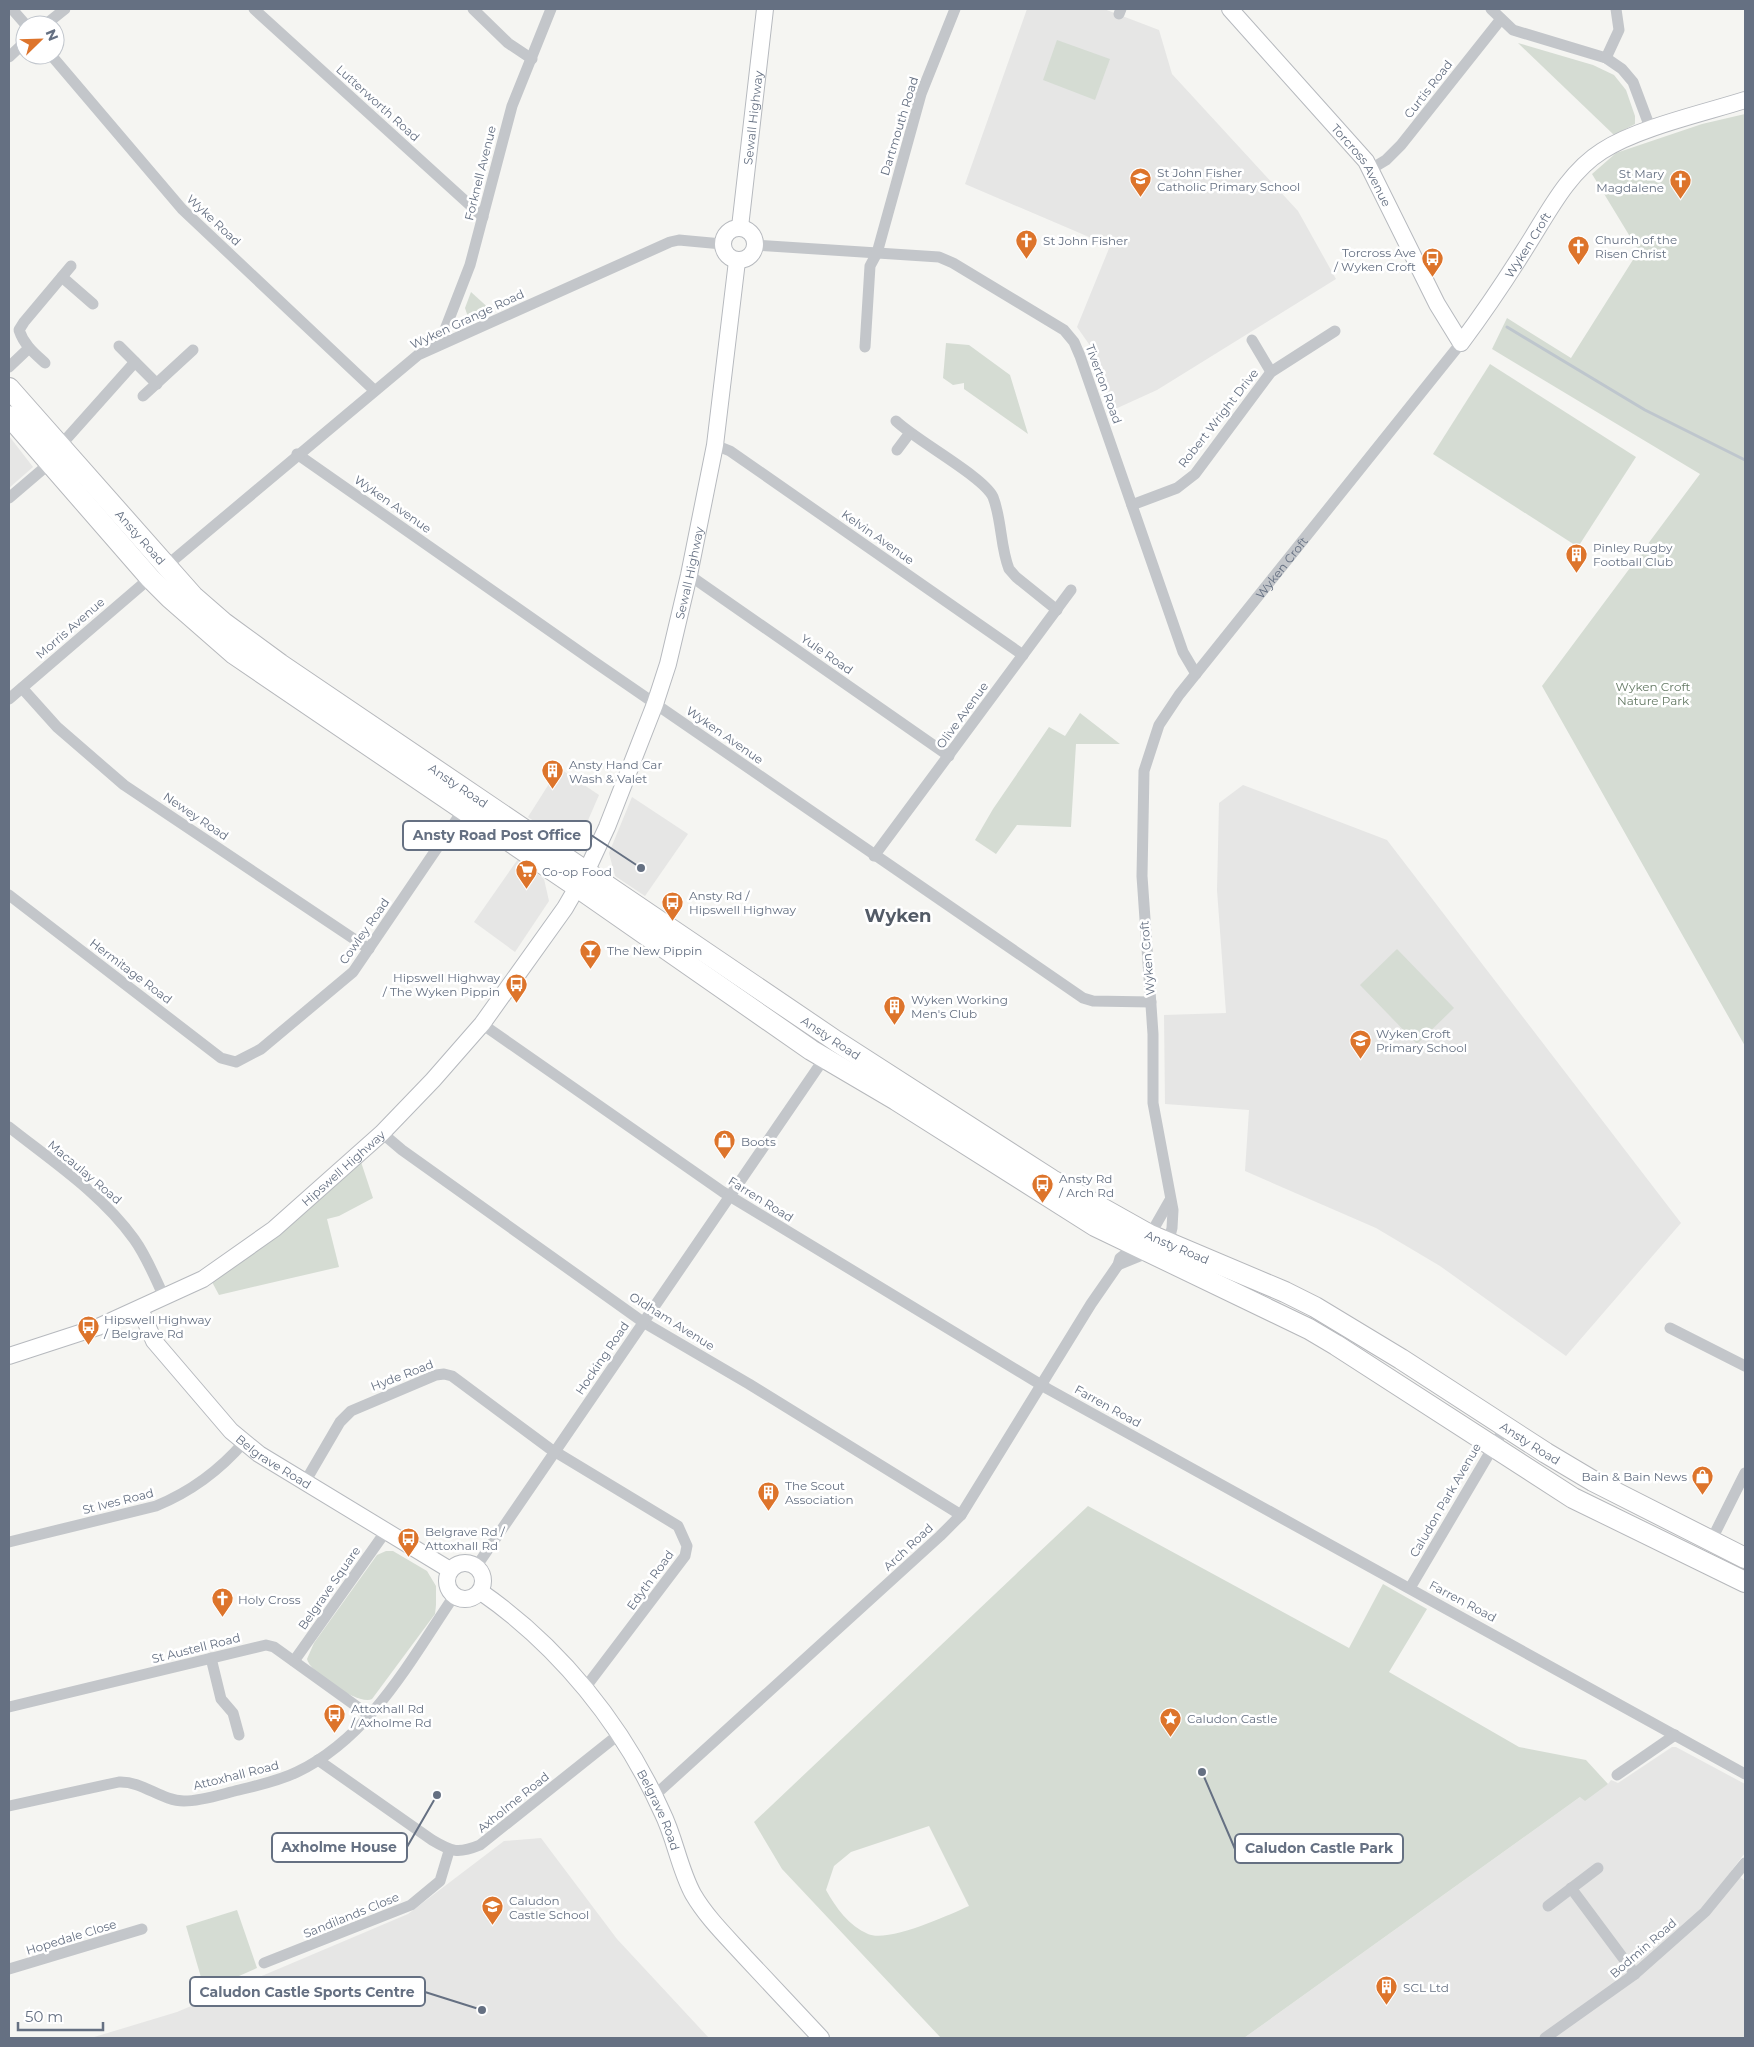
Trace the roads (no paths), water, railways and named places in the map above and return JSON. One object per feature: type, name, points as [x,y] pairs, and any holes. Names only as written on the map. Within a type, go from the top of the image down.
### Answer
[{"type":"highway","name":"Ansty Road","points":[[9,388],[60,446],[157,572],[193,596],[224,623],[275,660],[582,879],[821,1062],[896,1100],[1095,1226],[1285,1292],[1330,1315],[1593,1481],[1745,1558]]},
{"type":"highway","name":"Ansty Road","points":[[9,416],[50,463],[234,654],[463,810],[582,879],[1149,1244],[1336,1344],[1574,1498],[1745,1582]]},
{"type":"highway","points":[[821,1062],[836,1041]]},
{"type":"highway","points":[[1711,1541],[1709,1549],[1711,1554],[1745,1574]]},
{"type":"street","name":"Lutterworth Road","points":[[254,9],[483,217]]},
{"type":"street","points":[[473,9],[508,43],[532,58]]},
{"type":"street","name":"Forknell Avenue","points":[[439,345],[470,265],[504,133],[551,9]]},
{"type":"street","name":"Sewall Highway","points":[[740,227],[765,9]]},
{"type":"street","name":"Dartmouth Road","points":[[865,347],[870,266],[877,253],[921,94],[955,9]]},
{"type":"street","name":"Torcross Avenue","points":[[1230,9],[1357,149],[1371,169],[1440,311],[1461,343]]},
{"type":"street","points":[[1491,9],[1513,30],[1606,58],[1622,69],[1633,82],[1651,130]]},
{"type":"street","points":[[1606,58],[1619,30],[1616,9]]},
{"type":"street","name":"Curtis Road","points":[[1371,169],[1386,160],[1401,145],[1501,19]]},
{"type":"street","name":"Wyke Road","points":[[60,65],[182,209],[374,390]]},
{"type":"street","name":"Wyken Croft","points":[[1149,1244],[1172,1228],[1173,1210],[1153,1103],[1153,1034],[1142,900],[1144,771],[1159,725],[1196,674],[1487,309],[1573,178],[1601,151],[1651,130],[1745,100]]},
{"type":"street","points":[[740,227],[750,232],[755,245],[750,255],[737,261],[728,255],[722,244],[728,233],[740,227]]},
{"type":"street","name":"Wyken Grange Road","points":[[157,572],[412,358],[670,242],[679,240],[722,244]]},
{"type":"street","name":"Tiverton Road","points":[[755,245],[939,257],[953,263],[1064,330],[1074,342],[1080,356],[1183,652],[1196,674]]},
{"type":"street","name":"Sewall Highway","points":[[582,879],[607,827],[655,704],[668,664],[689,575],[715,445],[737,261]]},
{"type":"street","points":[[45,363],[29,348],[23,340],[20,330],[71,266]]},
{"type":"street","points":[[62,277],[93,304]]},
{"type":"street","name":"Robert Wright Drive","points":[[1132,505],[1177,488],[1195,474],[1271,372],[1335,331]]},
{"type":"street","name":"Robert Wright Drive","points":[[1252,340],[1271,372]]},
{"type":"street","points":[[119,346],[157,384]]},
{"type":"street","points":[[9,367],[29,348]]},
{"type":"street","points":[[143,396],[193,350]]},
{"type":"street","points":[[60,446],[135,362]]},
{"type":"street","points":[[896,421],[909,434],[986,487],[994,501],[1009,569],[1016,577],[1057,610]]},
{"type":"street","points":[[897,450],[909,434]]},
{"type":"street","name":"Kelvin Avenue","points":[[715,445],[730,451],[1023,655]]},
{"type":"street","name":"Wyken Avenue","points":[[297,454],[874,856],[1083,998],[1093,1001],[1151,1002]]},
{"type":"street","points":[[9,498],[50,463]]},
{"type":"street","name":"Morris Avenue","points":[[9,699],[157,572]]},
{"type":"street","name":"Yule Road","points":[[689,575],[949,756]]},
{"type":"street","name":"Olive Avenue","points":[[874,856],[1070,590]]},
{"type":"street","name":"Newey Road","points":[[22,688],[58,727],[124,785],[369,949]]},
{"type":"street","name":"Cowley Road","points":[[239,1061],[261,1049],[344,982],[369,949],[463,810]]},
{"type":"street","name":"Hipswell Highway","points":[[9,1356],[58,1342],[140,1310],[203,1279],[274,1229],[382,1133],[482,1024],[582,879]]},
{"type":"street","name":"Hermitage Road","points":[[9,895],[221,1058],[239,1061]]},
{"type":"street","name":"Farren Road","points":[[482,1024],[730,1197],[1042,1385],[1745,1774]]},
{"type":"street","name":"Hocking Road","points":[[476,1567],[821,1062]]},
{"type":"street","name":"Macaulay Road","points":[[9,1128],[96,1197],[118,1218],[135,1240],[164,1297]]},
{"type":"street","name":"Oldham Avenue","points":[[382,1133],[402,1150],[643,1322],[737,1376],[960,1515]]},
{"type":"street","points":[[1149,1244],[1170,1200]]},
{"type":"street","name":"Ansty Road","points":[[1118,1265],[1149,1244]]},
{"type":"street","name":"Arch Road","points":[[654,1796],[933,1543],[960,1515],[1118,1265]]},
{"type":"street","name":"Belgrave Road","points":[[140,1310],[154,1341],[231,1431],[244,1442],[305,1482],[450,1570]]},
{"type":"street","points":[[1670,1328],[1745,1366]]},
{"type":"street","name":"Hyde Road","points":[[305,1482],[340,1422],[351,1411],[436,1375],[444,1374],[452,1376],[555,1452]]},
{"type":"street","name":"Caludon Park Avenue","points":[[1410,1588],[1504,1426]]},
{"type":"street","name":"St Ives Road","points":[[9,1542],[156,1506],[173,1500],[219,1469],[244,1442]]},
{"type":"street","name":"Edyth Road","points":[[555,1452],[678,1526],[687,1546],[685,1556],[585,1688]]},
{"type":"street","points":[[1711,1541],[1745,1473]]},
{"type":"street","name":"Belgrave Square","points":[[294,1662],[386,1531]]},
{"type":"street","points":[[461,1564],[476,1567],[484,1581],[480,1592],[468,1599],[454,1596],[447,1582],[450,1570],[461,1564]]},
{"type":"street","name":"Belgrave Road","points":[[480,1592],[543,1642],[585,1688],[618,1735],[654,1796],[667,1823],[687,1882],[708,1917],[821,2038]]},
{"type":"street","name":"Attoxhall Road","points":[[9,1806],[119,1782],[138,1784],[176,1800],[193,1800],[278,1780],[318,1760],[346,1740],[370,1716],[454,1596]]},
{"type":"street","name":"St Austell Road","points":[[9,1706],[266,1645],[294,1662],[370,1716]]},
{"type":"street","points":[[211,1658],[221,1699],[233,1713],[239,1735]]},
{"type":"street","name":"Axholme Road","points":[[449,1851],[463,1852],[480,1845],[618,1735]]},
{"type":"street","points":[[1617,1775],[1675,1735]]},
{"type":"street","points":[[318,1760],[449,1851]]},
{"type":"street","name":"Sandilands Close","points":[[264,1963],[411,1905],[440,1881],[449,1851]]},
{"type":"street","name":"Bodmin Road","points":[[1545,2038],[1635,1974],[1705,1912],[1745,1863]]},
{"type":"street","points":[[1548,1906],[1598,1868]]},
{"type":"street","points":[[1572,1888],[1635,1974]]},
{"type":"street","name":"Hopedale Close","points":[[9,1969],[142,1930]]},
{"type":"waterway","points":[[1507,327],[1645,410],[1745,460]]},
{"type":"place","name":"St John Fisher Catholic Primary School","points":[[1141,198]]},
{"type":"place","name":"St Mary Magdalene","points":[[1680,199]]},
{"type":"place","name":"St John Fisher","points":[[1027,259]]},
{"type":"place","name":"Church of the Risen Christ","points":[[1579,265]]},
{"type":"place","name":"Torcross Ave / Wyken Croft","points":[[1432,278]]},
{"type":"place","name":"Pinley Rugby Football Club","points":[[1577,573]]},
{"type":"place","name":"Ansty Hand Car Wash & Valet","points":[[553,790]]},
{"type":"place","name":"Ansty Road Post Office","points":[[641,868]]},
{"type":"place","name":"Co-op Food","points":[[526,890]]},
{"type":"place","name":"Ansty Rd / Hipswell Highway","points":[[673,921]]},
{"type":"place","name":"The New Pippin","points":[[591,969]]},
{"type":"place","name":"Hipswell Highway / The Wyken Pippin","points":[[516,1003]]},
{"type":"place","name":"Wyken Working Men's Club","points":[[895,1025]]},
{"type":"place","name":"Wyken Croft Primary School","points":[[1360,1059]]},
{"type":"place","name":"Boots","points":[[725,1160]]},
{"type":"place","name":"Ansty Rd / Arch Rd","points":[[1043,1204]]},
{"type":"place","name":"Hipswell Highway / Belgrave Rd","points":[[88,1345]]},
{"type":"place","name":"Bain & Bain News","points":[[1703,1495]]},
{"type":"place","name":"The Scout Association","points":[[769,1511]]},
{"type":"place","name":"Belgrave Rd / Attoxhall Rd","points":[[409,1557]]},
{"type":"place","name":"Holy Cross","points":[[222,1618]]},
{"type":"place","name":"Attoxhall Rd / Axholme Rd","points":[[335,1734]]},
{"type":"place","name":"Caludon Castle","points":[[1171,1737]]},
{"type":"place","name":"Caludon Castle Park","points":[[1202,1772]]},
{"type":"place","name":"Axholme House","points":[[437,1795]]},
{"type":"place","name":"Caludon Castle School","points":[[493,1926]]},
{"type":"place","name":"SCL Ltd","points":[[1387,2006]]},
{"type":"place","name":"Caludon Castle Sports Centre","points":[[482,2010]]},
{"type":"district","name":"Wyken","points":[[898,916]]},
{"type":"park label","name":"Wyken Croft Nature Park","points":[[1653,693]]}]
